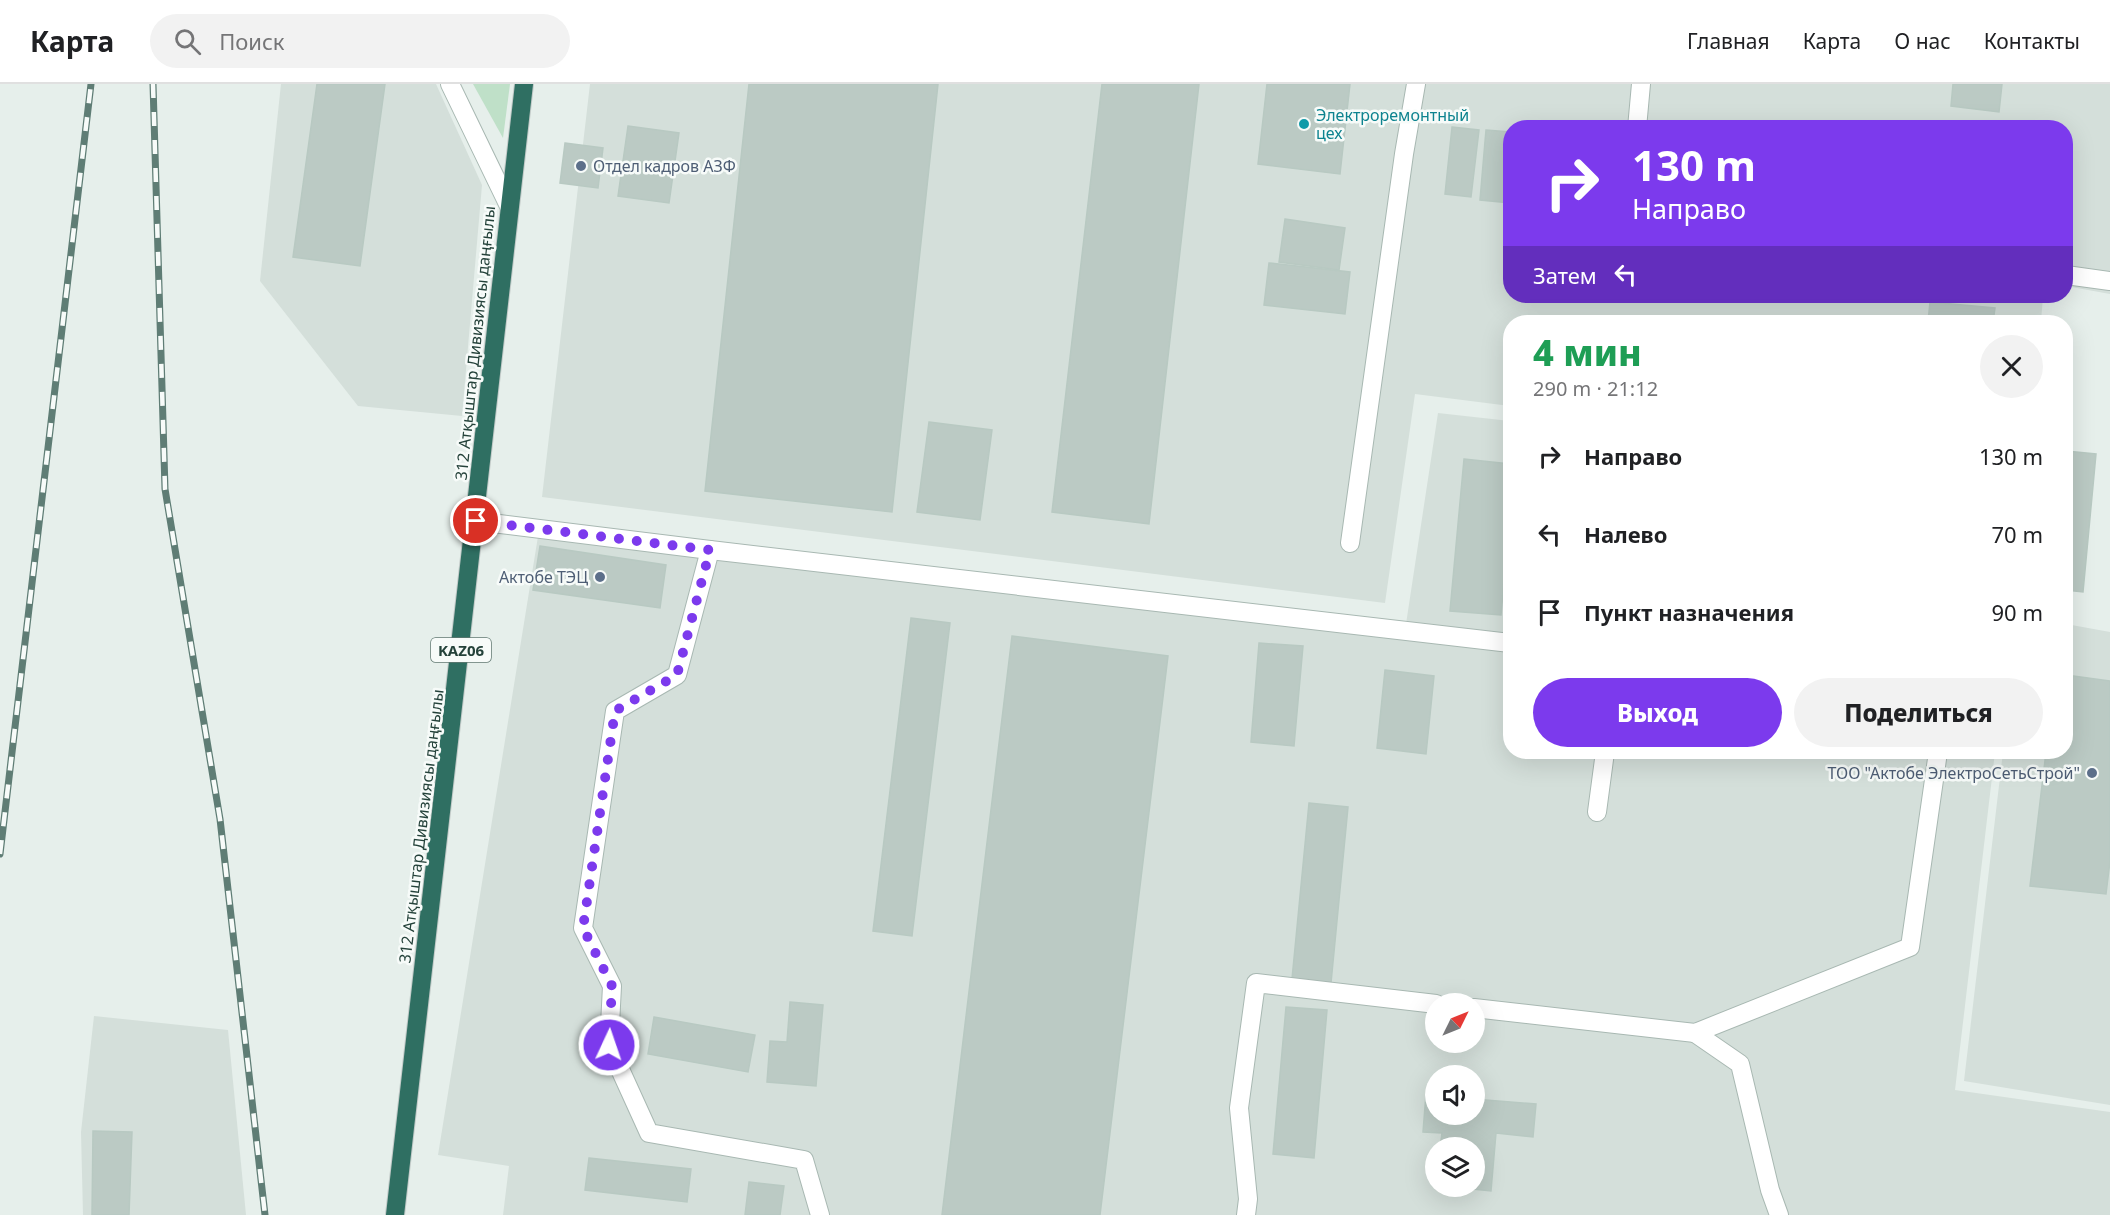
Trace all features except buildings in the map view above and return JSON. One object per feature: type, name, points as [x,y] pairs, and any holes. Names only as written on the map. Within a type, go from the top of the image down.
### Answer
[{"type":"highway","name":"312 Атқыштар Дивизиясы даңғылы","points":[[395,1215],[476,521],[524,84]]},
{"type":"lane","points":[[450,84],[509,206]]},
{"type":"lane","points":[[1350,543],[1404,154],[1416,84]]},
{"type":"lane","points":[[1638,120],[1641,84]]},
{"type":"lane","points":[[2073,276],[2110,281]]},
{"type":"lane","points":[[476,521],[1503,642]]},
{"type":"lane","points":[[710,550],[677,675],[615,711],[583,928],[612,986],[609,1045],[649,1133],[804,1160],[820,1215]]},
{"type":"lane","points":[[1597,812],[1604,759]]},
{"type":"lane","points":[[1695,1033],[1910,947],[1937,759]]},
{"type":"lane","points":[[1246,1215],[1248,1199],[1239,1108],[1256,983],[1425,1003]]},
{"type":"lane","points":[[1485,1009],[1695,1033],[1740,1064],[1770,1190],[1779,1215]]},
{"type":"shaded area","points":[[281,84],[436,84],[482,185],[462,416],[358,406],[260,281]]},
{"type":"shaded area","points":[[590,84],[2110,84],[2110,294],[2073,287],[2073,120],[1503,120],[1503,303],[2042,303],[2042,315],[1503,315],[1503,405],[1415,394],[1385,603],[542,497]]},
{"type":"shaded area","points":[[1438,413],[1503,420],[1503,759],[1994,759],[1955,1090],[2110,1112],[2110,1215],[503,1215],[509,1166],[438,1155],[540,524],[1406,624]]},
{"type":"shaded area","points":[[2073,625],[2110,632],[2110,1105],[1964,1081],[2002,759],[2073,759]]},
{"type":"shaded area","points":[[94,1016],[228,1030],[246,1215],[83,1215],[81,1132]]},
{"type":"green space","points":[[473,84],[510,84],[503,138]]},
{"type":"railway","points":[[0,854],[91,84]]},
{"type":"railway","points":[[153,84],[165,489],[220,819],[265,1215]]},
{"type":"place","name":"Электроремонтный цех","points":[[1304,124]]},
{"type":"place","name":"Отдел кадров АЗФ","points":[[581,166]]},
{"type":"place","name":"Актобе ТЭЦ","points":[[600,577]]},
{"type":"place","name":"ТОО \"Актобе ЭлектроСетьСтрой\"","points":[[2092,773]]},
{"type":"route","points":[[476,521],[710,550],[677,675],[615,711],[583,928],[612,986],[609,1045]]}]
